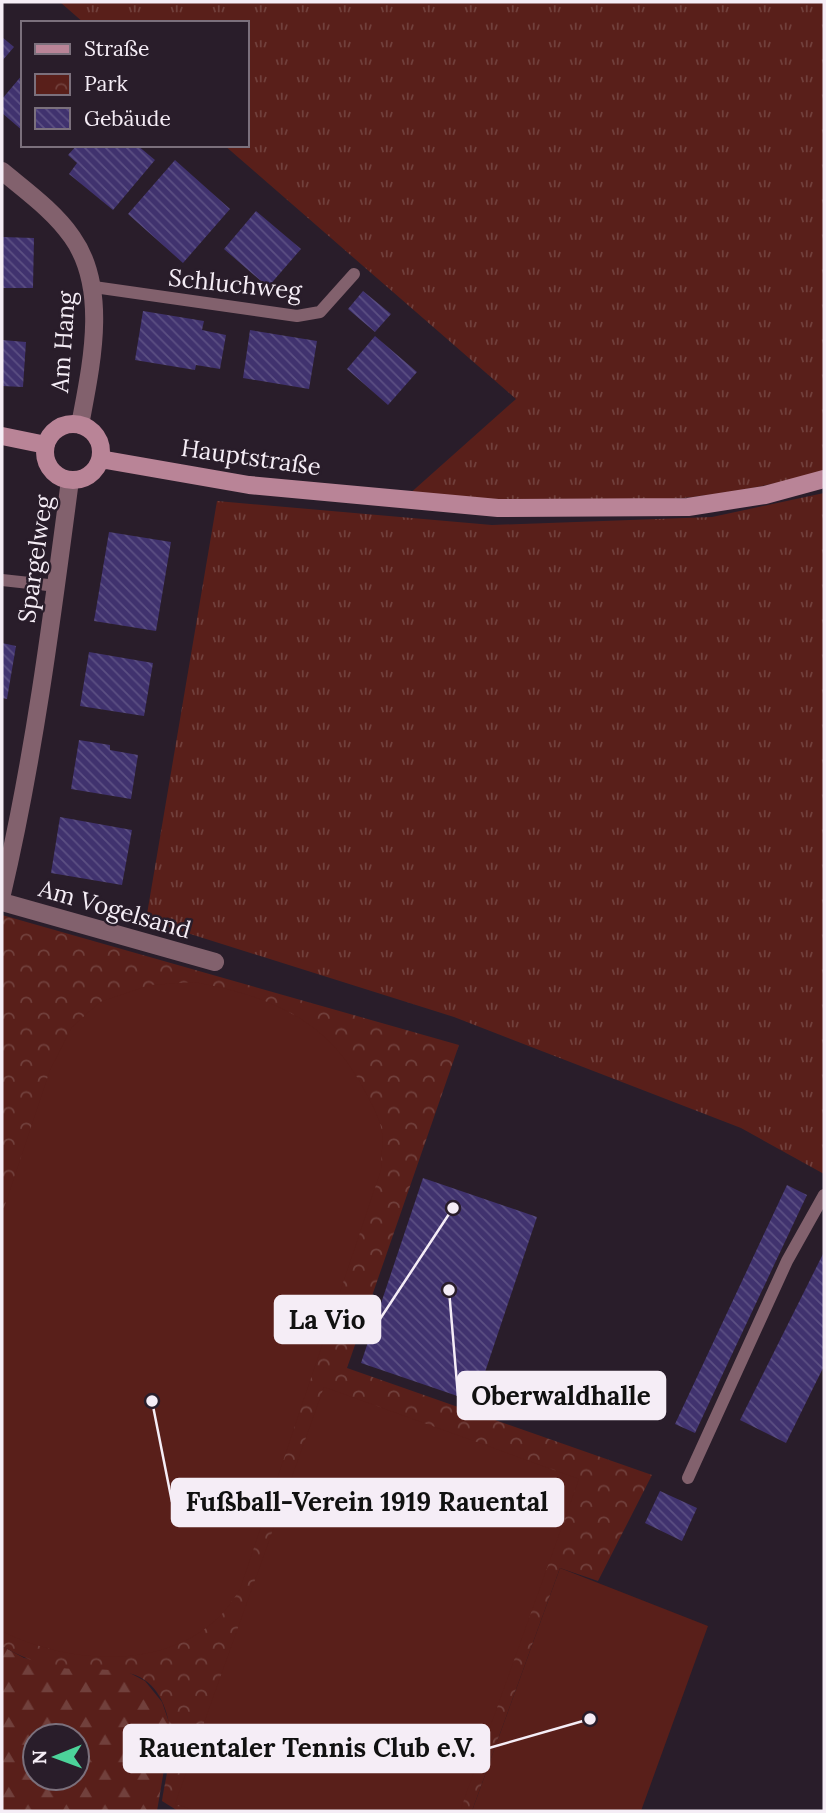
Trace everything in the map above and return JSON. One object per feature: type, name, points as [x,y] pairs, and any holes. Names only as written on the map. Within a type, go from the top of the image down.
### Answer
[{"type":"street","name":"Am Hang","points":[[2,171],[55,217],[73,237],[86,260],[94,287],[88,380],[80,425]]},
{"type":"street","points":[[80,425],[97,438],[100,459],[89,475],[70,480],[58,475],[49,465],[46,445],[59,428],[80,425]]},
{"type":"street","points":[[2,436],[46,445]]},
{"type":"street","name":"Hauptstraße","points":[[100,459],[249,485],[498,508],[688,507],[765,495],[824,479]]},
{"type":"street","name":"Spargelweg","points":[[2,894],[16,835],[57,586],[70,480]]},
{"type":"street","name":"Am Vogelsand","points":[[2,902],[215,962]]},
{"type":"lane","name":"Schluchweg","points":[[94,287],[297,316],[320,312],[354,274]]},
{"type":"lane","points":[[2,580],[57,586]]},
{"type":"lane","points":[[688,1478],[787,1261],[824,1195]]},
{"type":"green space","points":[[60,2],[824,2],[824,471],[722,493],[617,503],[512,503],[407,496],[516,399],[226,147],[248,147],[248,21],[82,21]]},
{"type":"green space","points":[[824,493],[824,1174],[741,1128],[454,1017],[146,920],[217,501],[492,525],[712,517]]},
{"type":"green space","points":[[2,915],[459,1045],[347,1368],[652,1475],[598,1581],[560,1568],[472,1811],[178,1811],[162,1801],[171,1735],[164,1705],[155,1689],[143,1679],[129,1673],[54,1667],[31,1660],[2,1646]]},
{"type":"green space","points":[[194,982],[273,1004],[316,1029],[334,1047],[351,1068],[378,1118],[382,1133],[381,1170],[240,1589],[221,1615],[198,1633],[172,1646],[144,1654],[115,1657],[56,1650],[2,1631],[2,1214],[50,1070],[72,1027],[100,1002],[150,985]]},
{"type":"green space","points":[[324,1387],[579,1479],[460,1811],[197,1811],[175,1804]]},
{"type":"green space","points":[[560,1568],[708,1626],[641,1811],[472,1811]]},
{"type":"green space","points":[[2,1646],[24,1658],[122,1669],[145,1681],[162,1702],[171,1728],[157,1811],[2,1811]]},
{"type":"building","points":[[2,37],[14,47],[2,61]]},
{"type":"building","points":[[21,76],[21,129],[2,113],[2,99]]},
{"type":"building","points":[[75,147],[139,147],[155,160],[113,210],[69,174],[77,163],[68,155]]},
{"type":"building","points":[[175,160],[230,209],[183,263],[128,214]]},
{"type":"building","points":[[256,211],[301,249],[268,287],[224,249]]},
{"type":"building","points":[[2,237],[34,238],[33,288],[2,288]]},
{"type":"building","points":[[363,291],[391,314],[375,332],[348,309]]},
{"type":"building","points":[[143,311],[204,321],[202,330],[226,335],[220,369],[196,365],[195,370],[135,360]]},
{"type":"building","points":[[250,330],[317,341],[309,389],[243,378]]},
{"type":"building","points":[[375,336],[417,372],[388,405],[347,369]]},
{"type":"building","points":[[2,340],[26,342],[23,387],[2,386]]},
{"type":"building","points":[[109,532],[171,542],[156,631],[94,621]]},
{"type":"building","points":[[2,643],[16,646],[7,699],[2,698]]},
{"type":"building","points":[[89,652],[153,663],[144,716],[80,706]]},
{"type":"building","points":[[79,740],[110,745],[110,750],[138,755],[131,799],[71,789]]},
{"type":"building","points":[[60,817],[132,830],[122,885],[51,873]]},
{"type":"building","points":[[423,1178],[537,1217],[475,1402],[361,1363]]},
{"type":"building","points":[[787,1185],[807,1195],[695,1433],[675,1424]]},
{"type":"building","points":[[824,1252],[824,1366],[786,1443],[740,1420]]},
{"type":"building","points":[[660,1491],[697,1508],[682,1541],[645,1523]]},
{"type":"place","name":"La Vio","points":[[453,1208]]},
{"type":"place","name":"Oberwaldhalle","points":[[449,1290]]},
{"type":"place","name":"Fußball-Verein 1919 Rauental","points":[[152,1401]]},
{"type":"place","name":"Rauentaler Tennis Club e.V.","points":[[590,1719]]}]
